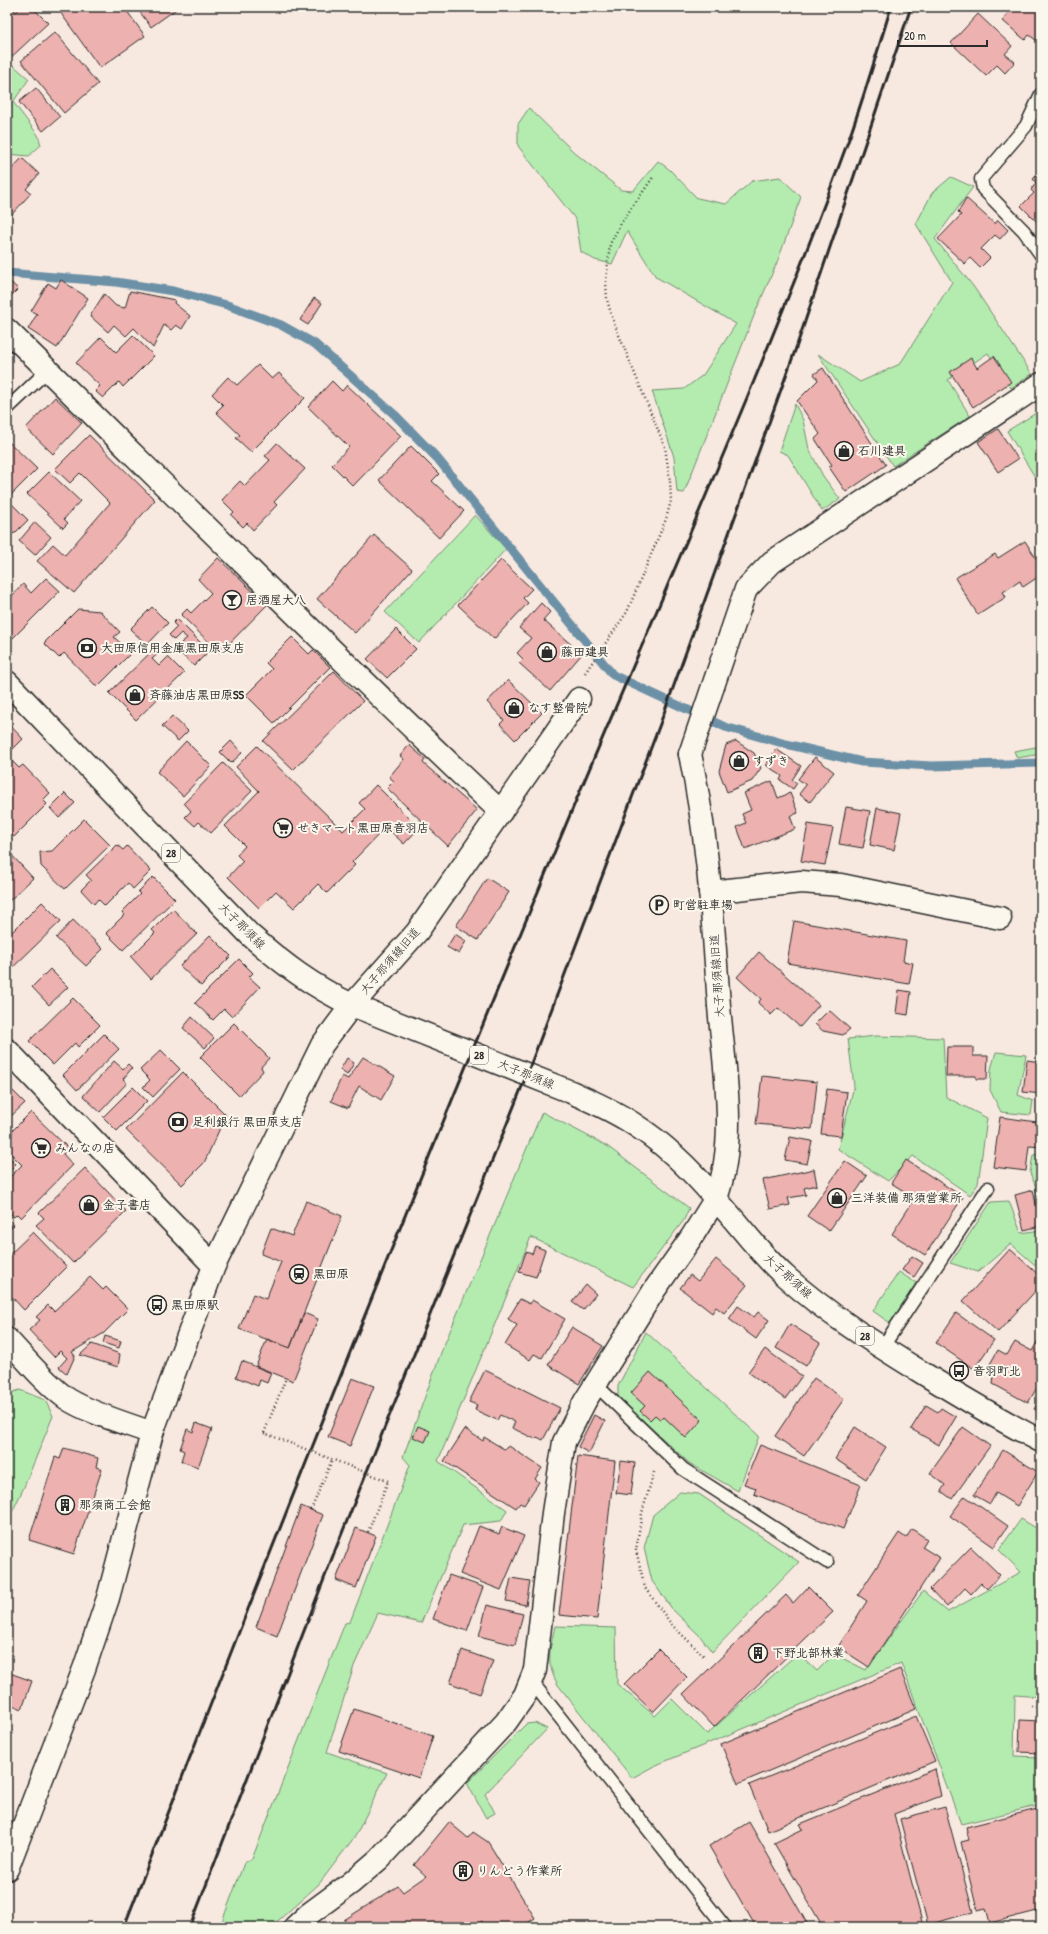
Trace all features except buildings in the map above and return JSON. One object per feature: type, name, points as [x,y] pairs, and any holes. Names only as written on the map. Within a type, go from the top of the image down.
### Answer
[{"type":"street","points":[[7,330],[118,437],[393,711],[501,812]]},
{"type":"street","name":"大子那須線旧道","points":[[296,1927],[309,1914],[351,1883],[379,1858],[506,1722],[525,1695],[532,1682],[535,1670],[564,1442],[585,1401],[655,1289],[691,1238],[716,1198],[723,1179],[728,1126],[710,892],[693,746],[746,589],[772,562],[1041,384]]},
{"type":"street","name":"大子那須線","points":[[7,682],[250,935],[278,960],[322,991],[352,1005],[606,1107],[636,1125],[664,1147],[716,1198],[764,1256],[786,1277],[832,1313],[882,1348],[998,1419],[1041,1441]]},
{"type":"street","name":"大子那須線旧道","points":[[7,1869],[84,1668],[108,1598],[152,1433],[214,1266],[322,1045],[352,1005],[417,932],[579,699]]},
{"type":"street","points":[[710,892],[801,882],[840,885],[1000,918]]},
{"type":"street","points":[[7,1050],[214,1266]]},
{"type":"street","points":[[7,1339],[67,1398],[83,1406],[152,1433]]},
{"type":"lane","points":[[1041,94],[1026,126],[981,179],[983,188],[1024,231],[1041,255]]},
{"type":"lane","points":[[7,409],[48,370]]},
{"type":"lane","points":[[882,1348],[988,1188]]},
{"type":"lane","points":[[596,1384],[683,1469],[827,1562]]},
{"type":"lane","points":[[532,1682],[725,1927]]},
{"type":"path","points":[[579,699],[578,684],[616,631],[627,612],[666,519],[671,501],[670,481],[665,447],[614,324],[607,300],[606,281],[610,244],[621,223],[654,176]]},
{"type":"path","points":[[286,1378],[264,1433],[388,1480],[368,1532]]},
{"type":"path","points":[[661,1448],[642,1513],[636,1550],[645,1588],[672,1625],[704,1656]]},
{"type":"path","points":[[311,1510],[332,1460]]},
{"type":"path","points":[[1031,1706],[1041,1707]]},
{"type":"green space","points":[[13,65],[29,79],[13,102],[38,135],[41,145],[29,156],[7,154],[7,69]]},
{"type":"green space","points":[[529,108],[575,153],[621,190],[633,191],[658,161],[670,170],[697,198],[726,204],[752,181],[780,177],[801,197],[778,260],[755,313],[684,493],[677,492],[674,457],[652,391],[684,389],[703,375],[736,324],[656,277],[627,231],[612,264],[595,260],[581,252],[576,220],[518,146],[518,124]]},
{"type":"green space","points":[[951,177],[973,187],[935,239],[973,286],[1032,374],[1011,388],[988,353],[948,380],[970,416],[893,466],[818,354],[860,382],[900,364],[952,282],[916,224],[932,193]]},
{"type":"green space","points":[[795,404],[803,420],[809,449],[823,476],[840,499],[822,511],[788,455],[779,451]]},
{"type":"green space","points":[[1041,410],[1041,487],[1007,431]]},
{"type":"green space","points":[[475,515],[506,549],[419,643],[385,612]]},
{"type":"green space","points":[[1041,746],[1041,754],[1017,758],[1014,751]]},
{"type":"green space","points":[[876,1036],[943,1038],[946,1097],[987,1118],[978,1184],[970,1195],[913,1156],[888,1181],[838,1149],[854,1086],[848,1039]]},
{"type":"green space","points":[[996,1052],[1026,1055],[1018,1095],[1033,1101],[1031,1115],[1001,1112],[990,1090],[991,1069]]},
{"type":"green space","points":[[542,1112],[607,1146],[689,1208],[684,1220],[633,1287],[531,1237],[438,1461],[507,1510],[501,1521],[463,1525],[421,1623],[378,1613],[354,1666],[327,1752],[387,1773],[356,1835],[319,1884],[271,1927],[220,1927],[244,1863],[252,1859],[345,1623],[350,1622],[410,1465],[403,1457],[442,1350]]},
{"type":"green space","points":[[1041,1154],[1041,1217],[1035,1185],[1030,1173],[1033,1155]]},
{"type":"green space","points":[[1009,1201],[1021,1233],[1041,1230],[1041,1270],[1011,1244],[978,1272],[950,1263],[991,1202]]},
{"type":"green space","points":[[899,1272],[916,1283],[890,1323],[873,1311]]},
{"type":"green space","points":[[646,1332],[759,1436],[738,1491],[689,1463],[618,1397],[618,1386]]},
{"type":"green space","points":[[20,1390],[45,1400],[53,1416],[24,1487],[7,1523],[7,1395]]},
{"type":"green space","points":[[680,1492],[699,1494],[799,1562],[712,1652],[700,1636],[673,1610],[652,1581],[644,1548],[653,1515]]},
{"type":"green space","points":[[1021,1519],[1041,1531],[1041,1697],[1015,1695],[1014,1756],[1041,1757],[1041,1805],[961,1824],[901,1663],[654,1766],[632,1778],[558,1685],[551,1669],[550,1656],[555,1626],[616,1628],[617,1684],[655,1716],[672,1699],[707,1734],[798,1653],[817,1671],[834,1654],[866,1670],[923,1591],[948,1612],[1021,1572],[999,1550]]},
{"type":"green space","points":[[535,1723],[547,1729],[485,1794],[495,1813],[486,1818],[467,1783],[526,1724]]},
{"type":"waterway","points":[[7,273],[116,282],[173,291],[227,305],[281,325],[315,344],[395,415],[437,458],[613,675],[725,727],[786,744],[862,762],[932,766],[1041,763]]},
{"type":"railway","points":[[124,1927],[283,1521],[446,1115],[557,846],[781,315],[850,136],[891,7]]},
{"type":"railway","points":[[190,1927],[334,1553],[527,1074],[660,724],[796,348],[911,7]]},
{"type":"place","name":"石川建具","points":[[844,451]]},
{"type":"place","name":"居酒屋大八","points":[[232,600]]},
{"type":"place","name":"大田原信用金庫黒田原支店","points":[[87,648]]},
{"type":"place","name":"藤田建具","points":[[547,652]]},
{"type":"place","name":"斉藤油店黒田原SS","points":[[135,695]]},
{"type":"place","name":"なす整骨院","points":[[514,708]]},
{"type":"place","name":"すずき","points":[[739,761]]},
{"type":"place","name":"せきマート黒田原音羽店","points":[[283,828]]},
{"type":"place","name":"町営駐車場","points":[[659,905]]},
{"type":"place","name":"足利銀行 黒田原支店","points":[[178,1122]]},
{"type":"place","name":"みんなの店","points":[[41,1148]]},
{"type":"place","name":"三洋装備 那須営業所","points":[[837,1198]]},
{"type":"place","name":"金子書店","points":[[89,1205]]},
{"type":"place","name":"黒田原","points":[[299,1274]]},
{"type":"place","name":"黒田原駅","points":[[157,1305]]},
{"type":"place","name":"音羽町北","points":[[959,1371]]},
{"type":"place","name":"那須商工会館","points":[[65,1505]]},
{"type":"place","name":"下野北部林業","points":[[758,1653]]},
{"type":"place","name":"りんどう作業所","points":[[463,1871]]}]
